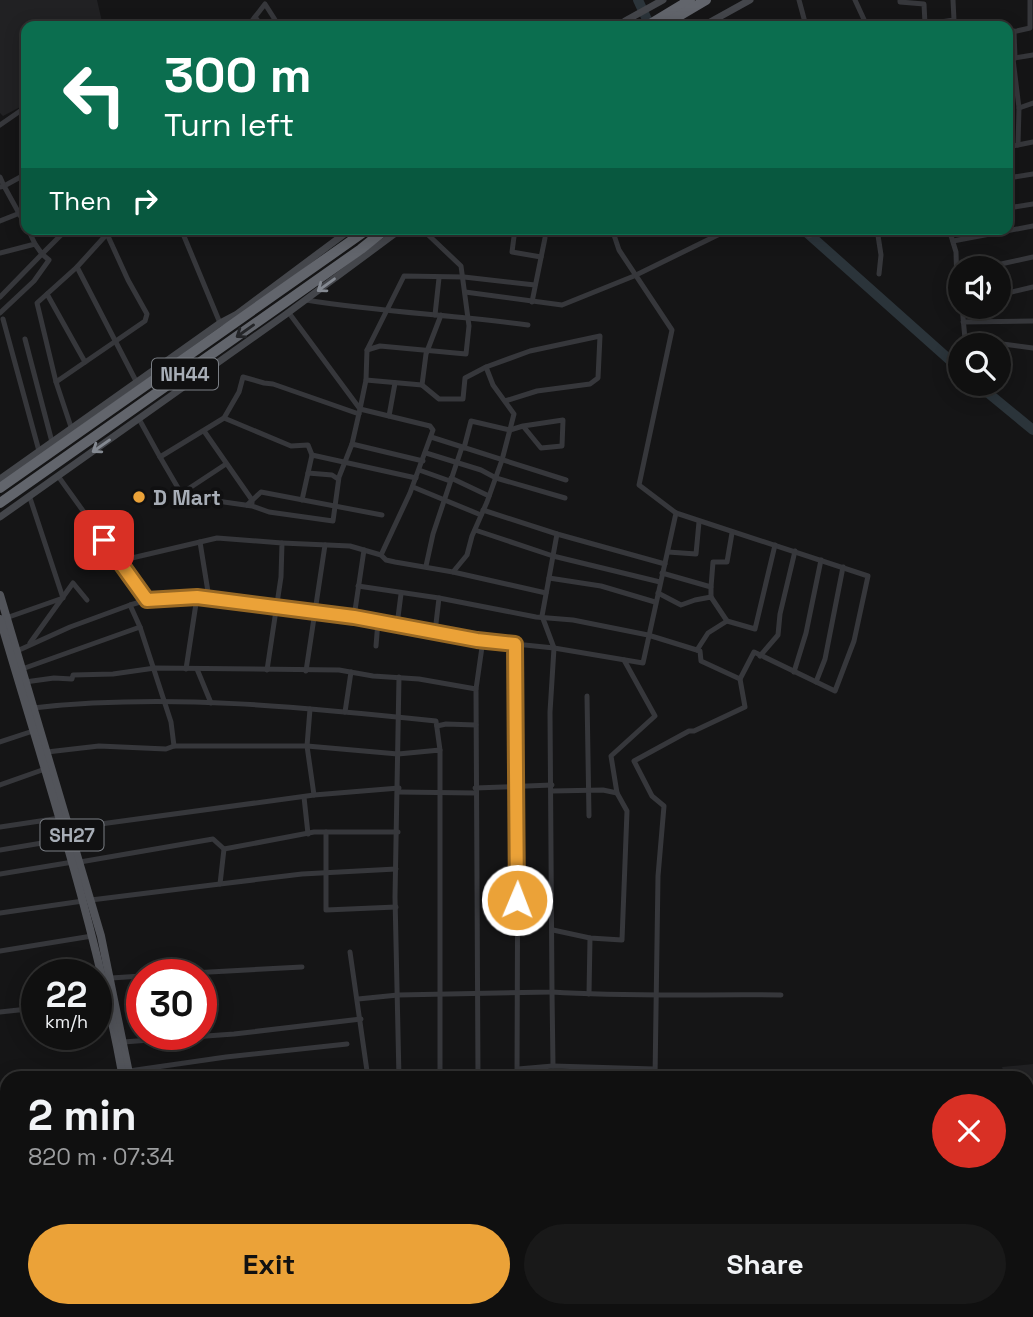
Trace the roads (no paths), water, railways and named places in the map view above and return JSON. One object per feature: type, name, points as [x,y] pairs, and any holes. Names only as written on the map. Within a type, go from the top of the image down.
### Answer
[{"type":"highway","points":[[666,21],[706,0]]},
{"type":"highway","points":[[666,21],[684,2]]},
{"type":"highway","name":"NH44","points":[[1,484],[360,235]]},
{"type":"highway","name":"NH44","points":[[4,500],[378,235]]},
{"type":"main road","name":"SH27","points":[[0,595],[3,619],[34,731],[105,959]]},
{"type":"main road","name":"SH27","points":[[12,650],[22,669],[71,828],[76,862]]},
{"type":"main road","name":"SH27","points":[[87,900],[98,959]]},
{"type":"main road","name":"SH27","points":[[112,983],[126,1071]]},
{"type":"main road","name":"SH27","points":[[112,1015],[126,1071]]},
{"type":"street","points":[[712,21],[750,0]]},
{"type":"street","points":[[799,0],[805,21]]},
{"type":"street","points":[[855,0],[865,21]]},
{"type":"street","points":[[900,0],[924,4],[925,21]]},
{"type":"street","points":[[947,21],[954,20],[953,0]]},
{"type":"street","points":[[1013,32],[1030,28],[1030,0]]},
{"type":"street","points":[[628,21],[660,1]]},
{"type":"street","points":[[252,21],[265,5],[276,21]]},
{"type":"street","points":[[256,17],[259,21]]},
{"type":"street","points":[[1013,59],[1033,55]]},
{"type":"street","points":[[1013,66],[1019,108],[1018,145]]},
{"type":"street","points":[[1019,108],[1033,103]]},
{"type":"street","points":[[1019,108],[1033,110]]},
{"type":"street","points":[[0,125],[21,110]]},
{"type":"street","points":[[1013,146],[1033,142]]},
{"type":"street","points":[[1013,177],[1033,174]]},
{"type":"street","points":[[0,177],[2,187],[20,213],[0,221]]},
{"type":"street","points":[[2,187],[21,177]]},
{"type":"street","points":[[1013,207],[1033,204]]},
{"type":"street","points":[[1013,230],[1033,226]]},
{"type":"street","points":[[30,235],[49,260],[2,316],[39,451]]},
{"type":"street","points":[[0,298],[61,235]]},
{"type":"street","points":[[71,428],[56,382],[37,303],[77,267],[105,235]]},
{"type":"street","points":[[56,382],[145,321],[148,314],[128,280],[109,235]]},
{"type":"street","points":[[183,235],[220,323]]},
{"type":"street","points":[[1,484],[39,451],[220,323],[237,314],[343,235]]},
{"type":"street","points":[[0,517],[289,313],[393,235]]},
{"type":"street","points":[[367,350],[380,346],[466,354],[468,317],[464,277],[460,266],[428,235]]},
{"type":"street","points":[[514,235],[512,252],[541,257]]},
{"type":"street","points":[[515,644],[518,786],[517,1069],[553,1066],[654,1069],[658,876],[664,806],[652,796],[634,761],[689,731],[745,707],[740,678],[754,652],[835,691],[854,641],[868,576],[676,513],[639,485],[672,330],[634,276],[614,235]]},
{"type":"street","points":[[465,292],[562,305],[634,276],[718,235]]},
{"type":"street","points":[[879,235],[879,274]]},
{"type":"street","points":[[951,235],[956,256]]},
{"type":"street","points":[[953,241],[985,235]]},
{"type":"street","points":[[532,302],[545,238]]},
{"type":"street","points":[[0,253],[35,244]]},
{"type":"street","points":[[1011,262],[1033,257]]},
{"type":"street","points":[[77,267],[137,383]]},
{"type":"street","points":[[139,419],[181,493],[196,498],[250,504],[269,512],[333,521],[338,479],[352,444],[360,411],[366,380],[367,350],[404,275],[464,277],[535,285]]},
{"type":"street","points":[[422,385],[427,351],[438,315],[439,278]]},
{"type":"street","points":[[1011,292],[1033,287]]},
{"type":"street","points":[[47,294],[85,362]]},
{"type":"street","points":[[305,300],[385,312],[468,317],[528,325]]},
{"type":"street","points":[[289,313],[360,411]]},
{"type":"street","points":[[963,319],[965,339],[1033,348]]},
{"type":"street","points":[[963,322],[1033,321]]},
{"type":"street","points":[[366,380],[422,385],[439,399],[463,399],[465,378],[486,367],[530,351],[600,336],[598,378],[590,384],[537,391],[505,401]]},
{"type":"street","points":[[25,339],[52,442]]},
{"type":"street","points":[[453,572],[467,555],[502,460],[514,414],[493,384],[486,367]]},
{"type":"street","points":[[160,457],[225,418],[239,392],[243,377],[360,411],[430,426],[433,430],[423,461],[381,555]]},
{"type":"street","points":[[389,416],[395,383]]},
{"type":"street","points":[[225,418],[291,446],[308,444],[312,455],[302,500]]},
{"type":"street","points":[[426,566],[432,534],[471,421],[510,430],[523,426],[563,420],[562,446],[541,449],[523,426]]},
{"type":"street","points":[[204,430],[250,504]]},
{"type":"street","points":[[431,437],[566,480]]},
{"type":"street","points":[[352,444],[423,461]]},
{"type":"street","points":[[426,453],[496,478],[565,498]]},
{"type":"street","points":[[312,455],[416,478]]},
{"type":"street","points":[[181,493],[226,464]]},
{"type":"street","points":[[419,470],[489,496]]},
{"type":"street","points":[[308,473],[331,475],[338,479]]},
{"type":"street","points":[[58,476],[147,600]]},
{"type":"street","points":[[413,487],[482,513],[665,564]]},
{"type":"street","points":[[250,504],[261,492],[382,515]]},
{"type":"street","points":[[30,498],[62,598]]},
{"type":"street","points":[[0,653],[27,646],[70,627],[147,600],[197,597],[314,611],[483,640],[554,648],[643,663],[676,513]]},
{"type":"street","points":[[668,552],[696,554],[699,522]]},
{"type":"street","points":[[475,530],[553,556],[660,583]]},
{"type":"street","points":[[732,533],[727,562],[713,562],[710,597],[727,621],[755,629],[775,545]]},
{"type":"street","points":[[553,1066],[550,712],[554,648],[542,616],[558,534]]},
{"type":"street","points":[[119,561],[217,538],[350,546],[381,555],[386,560],[426,566],[546,593]]},
{"type":"street","points":[[200,542],[209,598]]},
{"type":"street","points":[[267,670],[281,577],[282,542]]},
{"type":"street","points":[[306,671],[325,545]]},
{"type":"street","points":[[354,617],[364,550]]},
{"type":"street","points":[[760,656],[778,635],[780,614],[796,551]]},
{"type":"street","points":[[794,672],[806,633],[821,560]]},
{"type":"street","points":[[816,682],[825,659],[843,567]]},
{"type":"street","points":[[662,573],[711,587]]},
{"type":"street","points":[[549,578],[601,586],[655,601]]},
{"type":"street","points":[[27,646],[73,583],[87,600]]},
{"type":"street","points":[[358,586],[573,620],[648,635],[700,651],[701,661],[740,678]]},
{"type":"street","points":[[658,593],[681,606],[710,597]]},
{"type":"street","points":[[397,625],[401,594]]},
{"type":"street","points":[[186,669],[197,597]]},
{"type":"street","points":[[3,619],[62,598]]},
{"type":"street","points":[[435,632],[439,598]]},
{"type":"street","points":[[130,605],[141,626],[155,668],[171,722],[174,746]]},
{"type":"street","points":[[376,646],[379,621]]},
{"type":"street","points":[[697,650],[708,633],[727,621]]},
{"type":"street","points":[[22,669],[141,626]]},
{"type":"street","points":[[478,1071],[476,689],[483,640]]},
{"type":"street","points":[[553,930],[590,938],[622,940],[627,811],[617,793],[611,756],[654,716],[624,660]]},
{"type":"street","points":[[25,681],[72,679],[73,675],[113,674],[155,668],[351,672],[476,689]]},
{"type":"street","points":[[197,669],[211,703]]},
{"type":"street","points":[[345,712],[351,672]]},
{"type":"street","points":[[399,677],[396,870],[399,1071]]},
{"type":"street","points":[[587,696],[589,816]]},
{"type":"street","points":[[33,708],[82,702],[163,700],[310,709],[436,722],[440,750],[440,1071]]},
{"type":"street","points":[[310,709],[307,746],[314,795]]},
{"type":"street","points":[[437,726],[476,725]]},
{"type":"street","points":[[0,742],[34,731]]},
{"type":"street","points":[[47,752],[99,746],[166,749],[174,746],[307,746],[398,754],[440,750]]},
{"type":"street","points":[[0,785],[45,769]]},
{"type":"street","points":[[71,828],[314,795],[399,790],[439,793],[518,786],[617,793]]},
{"type":"street","points":[[304,797],[308,834]]},
{"type":"street","points":[[0,827],[60,818]]},
{"type":"street","points":[[224,849],[326,832],[398,832]]},
{"type":"street","points":[[326,832],[326,910],[396,907]]},
{"type":"street","points":[[0,850],[66,839]]},
{"type":"street","points":[[0,874],[153,851],[213,839],[224,849]]},
{"type":"street","points":[[220,884],[224,849]]},
{"type":"street","points":[[0,914],[87,900],[220,884],[327,873],[396,870]]},
{"type":"street","points":[[0,951],[92,936]]},
{"type":"street","points":[[589,994],[590,938]]},
{"type":"street","points":[[350,952],[367,1071]]},
{"type":"street","points":[[217,972],[302,967]]},
{"type":"street","points":[[358,999],[398,995],[552,992],[781,995]]},
{"type":"street","points":[[0,1012],[21,1010]]},
{"type":"street","points":[[123,1042],[234,1034],[360,1019]]},
{"type":"street","points":[[153,1071],[226,1057],[347,1044]]},
{"type":"waterway","points":[[638,0],[648,21]]},
{"type":"waterway","points":[[810,235],[948,358]]},
{"type":"waterway","points":[[992,396],[1033,430]]},
{"type":"place","name":"D Mart","points":[[139,497]]}]
